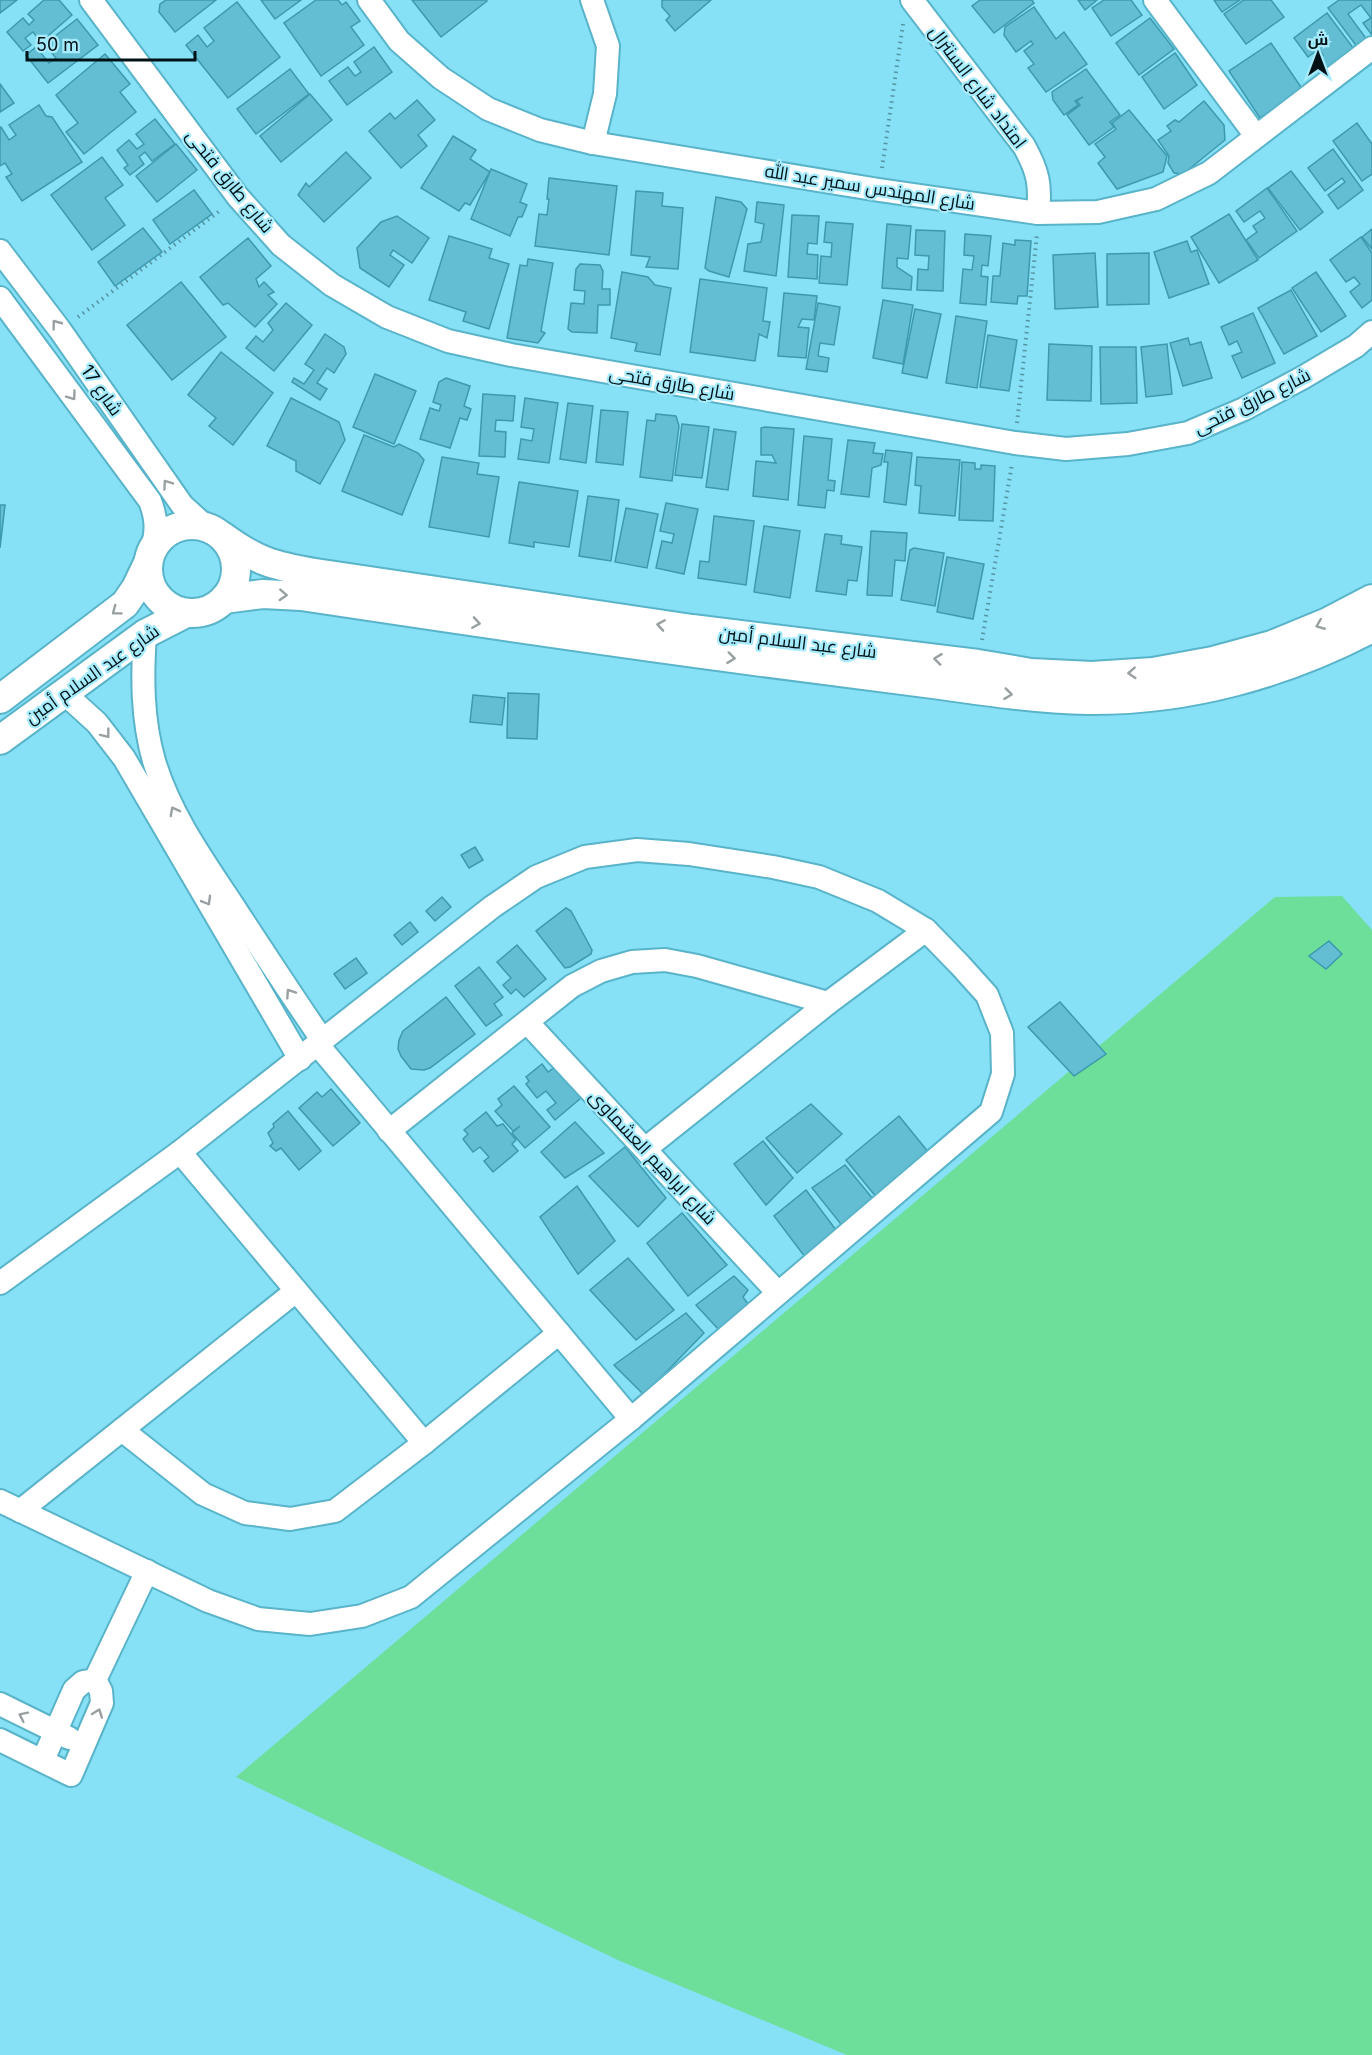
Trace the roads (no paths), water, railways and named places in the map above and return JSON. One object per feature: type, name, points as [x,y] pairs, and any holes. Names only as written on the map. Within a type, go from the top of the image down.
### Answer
[{"type":"street","name":"شارع طارق فتحى","points":[[91,0],[238,197],[281,244],[332,285],[387,317],[448,341],[511,355],[1015,443],[1066,449],[1128,444],[1188,433],[1244,409],[1302,378],[1356,346],[1372,332]]},
{"type":"street","name":"شارع المهندس سمير عبد الله","points":[[369,0],[399,40],[441,78],[488,109],[540,130],[593,142],[879,190],[1038,213],[1098,212],[1156,199],[1209,173],[1372,48]]},
{"type":"street","points":[[592,0],[608,46],[605,94],[593,142]]},
{"type":"street","name":"امتداد شارع السنترال","points":[[912,0],[1024,146],[1035,167],[1040,190],[1038,213]]},
{"type":"street","points":[[1155,0],[1256,136]]},
{"type":"street","name":"شارع 17","points":[[0,251],[60,330],[182,505],[214,531]]},
{"type":"street","name":"شارع 17","points":[[0,298],[150,501],[156,517],[157,533],[150,556]]},
{"type":"street","points":[[193,524],[214,531],[231,547],[236,560],[236,574],[232,588],[213,608],[186,613],[173,609],[161,601],[153,590],[148,577],[150,556],[159,539],[180,526],[193,524]]},
{"type":"street","name":"شارع عبد السلام أمين","points":[[214,531],[244,552],[260,560],[287,568],[691,641],[1025,696],[1089,700],[1154,696],[1217,686],[1280,669],[1340,645],[1372,628]]},
{"type":"street","name":"شارع عبد السلام أمين","points":[[0,699],[124,604],[136,588],[150,556]]},
{"type":"street","name":"شارع عبد السلام أمين","points":[[224,599],[263,594],[301,596],[691,641],[978,664],[1031,673],[1082,675],[1153,672],[1213,661],[1272,645],[1328,622],[1372,599]]},
{"type":"street","name":"شارع عبد السلام أمين","points":[[0,740],[145,634],[186,613]]},
{"type":"street","points":[[145,634],[142,676],[145,719],[154,760],[182,842],[300,1059]]},
{"type":"street","points":[[64,693],[97,723],[124,758],[320,1043],[389,1131],[631,1419]]},
{"type":"street","points":[[0,1283],[180,1152],[492,907],[536,877],[585,857],[637,850],[689,854],[773,867],[819,877],[878,901],[926,930],[960,965],[987,996],[1002,1033],[1003,1074],[991,1112],[631,1419],[411,1597],[362,1616],[310,1624],[258,1619],[208,1601],[10,1506]]},
{"type":"street","points":[[645,1149],[828,1003],[926,930]]},
{"type":"street","points":[[389,1131],[572,986],[601,971],[632,962],[665,960],[697,966],[828,1003]]},
{"type":"street","name":"شارع ابراهيم العشماوى","points":[[527,1022],[778,1293]]},
{"type":"street","points":[[180,1152],[424,1443]]},
{"type":"street","points":[[10,1506],[122,1430],[296,1291]]},
{"type":"street","points":[[122,1430],[203,1494],[245,1513],[290,1519],[335,1511],[424,1443],[559,1333]]},
{"type":"street","points":[[95,1680],[147,1571]]},
{"type":"street","points":[[43,1760],[74,1690],[83,1682],[95,1680]]},
{"type":"street","points":[[0,1740],[71,1775],[102,1703],[101,1691],[95,1680]]},
{"type":"street","points":[[0,1704],[84,1745]]}]
